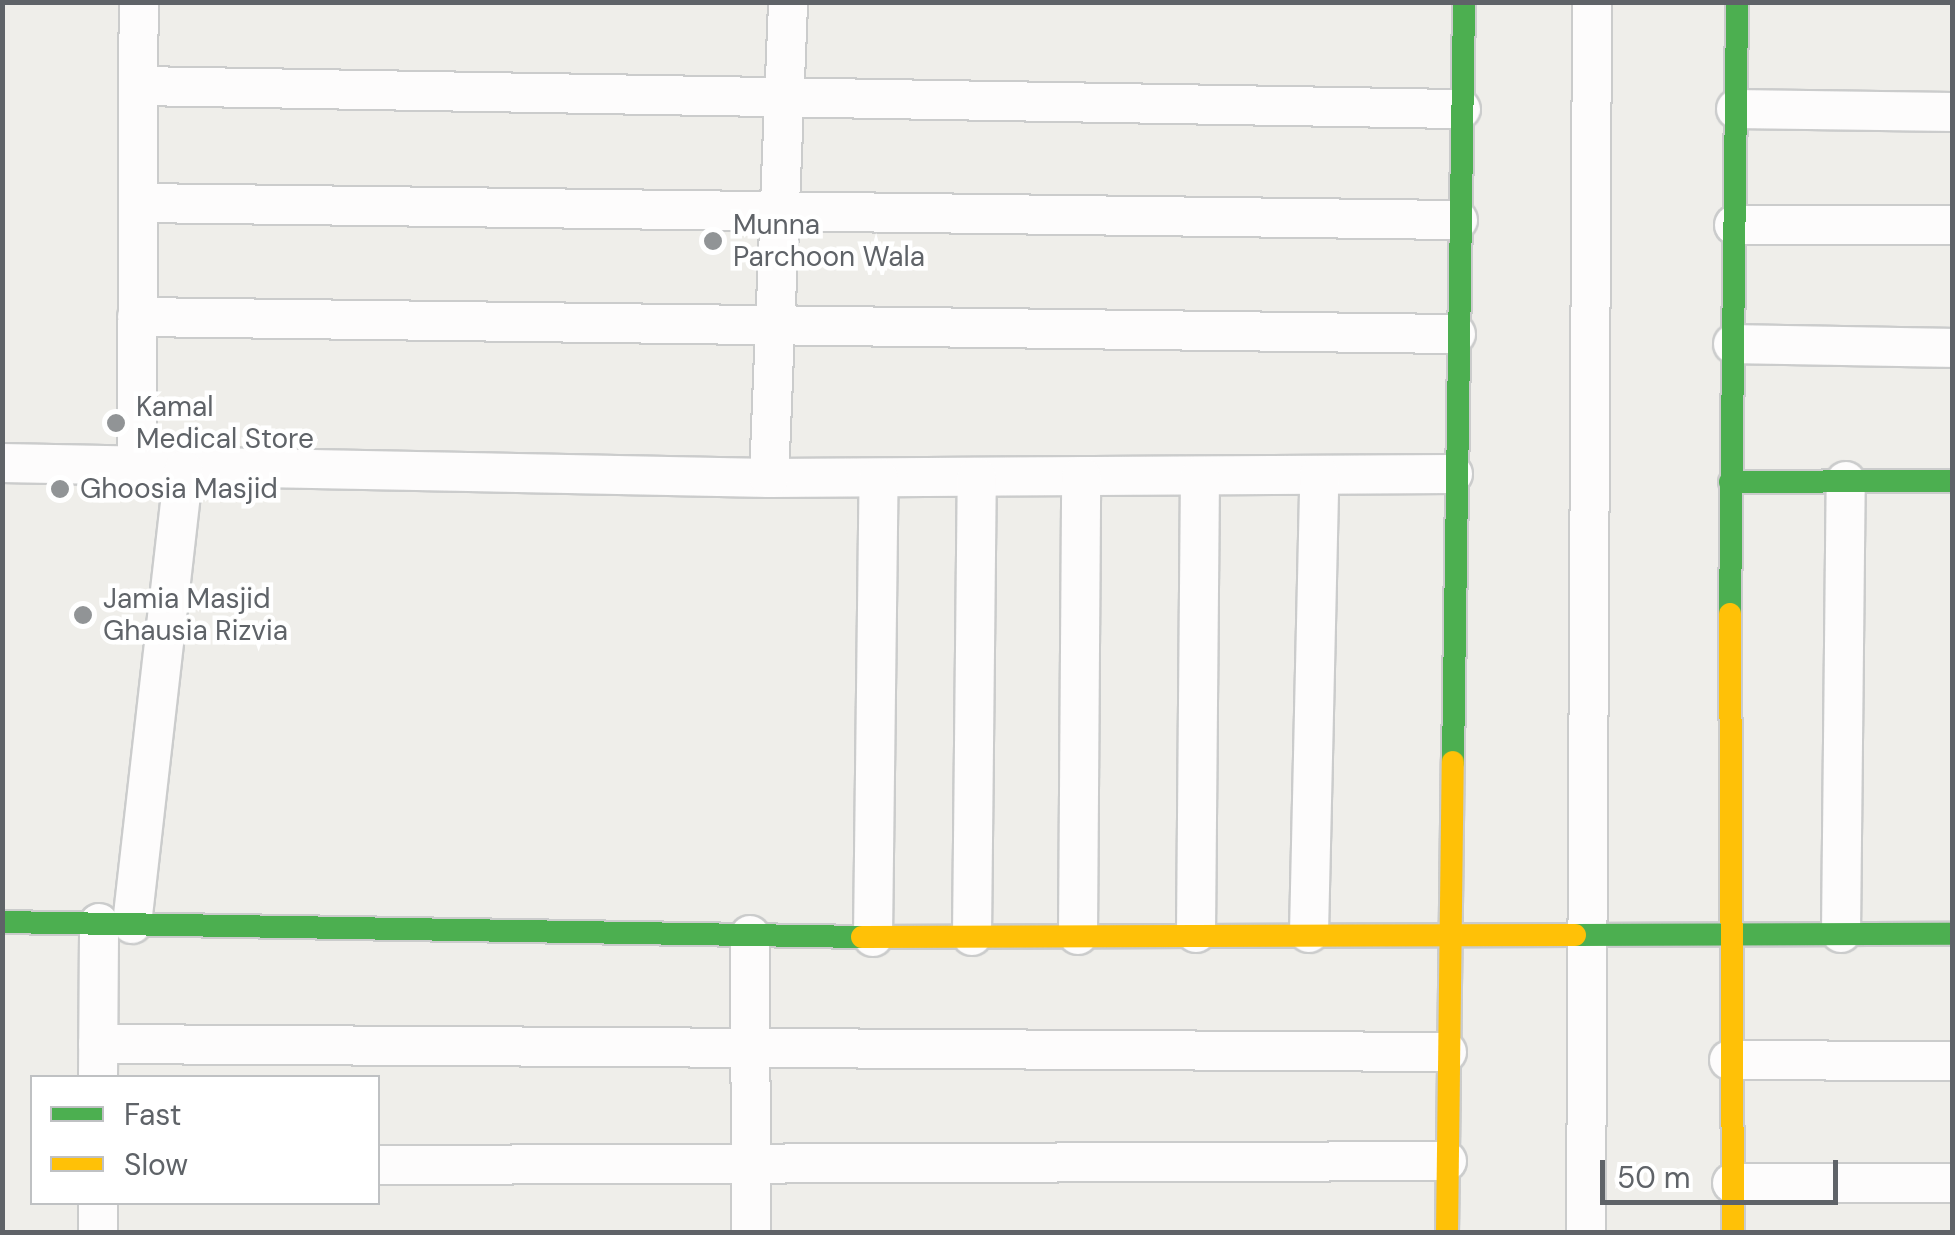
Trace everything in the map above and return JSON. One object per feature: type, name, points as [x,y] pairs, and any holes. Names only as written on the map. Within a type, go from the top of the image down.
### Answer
[{"type":"street","points":[[137,469],[138,2]]},
{"type":"street","points":[[769,478],[770,330],[788,2]]},
{"type":"street","points":[[1447,1232],[1452,474],[1464,2]]},
{"type":"street","points":[[1586,1232],[1592,2]]},
{"type":"street","points":[[1733,1232],[1727,932],[1737,2]]},
{"type":"street","points":[[138,86],[784,102],[1461,109]]},
{"type":"street","points":[[1736,109],[1952,112]]},
{"type":"street","points":[[138,202],[1458,220]]},
{"type":"street","points":[[1734,225],[1952,225]]},
{"type":"street","points":[[138,316],[770,330],[1456,334]]},
{"type":"street","points":[[1733,344],[1952,348]]},
{"type":"street","points":[[2,463],[184,470],[769,478],[1452,474]]},
{"type":"street","points":[[184,470],[115,923],[98,1061],[1448,1052]]},
{"type":"street","points":[[1309,932],[1319,475]]},
{"type":"street","points":[[1078,935],[1082,476]]},
{"type":"street","points":[[1196,934],[1200,476]]},
{"type":"street","points":[[972,936],[977,477]]},
{"type":"street","points":[[873,936],[878,478]]},
{"type":"street","points":[[1730,482],[1952,480]]},
{"type":"street","points":[[1840,933],[1846,481]]},
{"type":"street","points":[[2,922],[873,936],[1309,932],[1448,937],[1586,930],[1952,934],[1952,902]]},
{"type":"street","points":[[750,935],[751,1232]]},
{"type":"street","points":[[1729,1060],[1952,1061]]},
{"type":"street","points":[[380,1166],[751,1167],[1447,1160]]},
{"type":"street","points":[[1732,1182],[1952,1184]]},
{"type":"street","points":[[98,1205],[98,1232]]},
{"type":"traffic: fast","points":[[1453,762],[1464,2]]},
{"type":"traffic: fast","points":[[1730,614],[1737,2]]},
{"type":"traffic: fast","points":[[1730,482],[1952,481]]},
{"type":"traffic: fast","points":[[2,922],[862,937]]},
{"type":"traffic: fast","points":[[1575,935],[1952,934]]},
{"type":"traffic: slow","points":[[1730,614],[1733,1232]]},
{"type":"traffic: slow","points":[[1447,1232],[1453,762]]},
{"type":"traffic: slow","points":[[862,937],[1575,935]]},
{"type":"place","name":"Munna Parchoon Wala","points":[[713,241]]},
{"type":"place","name":"Kamal Medical Store","points":[[116,423]]},
{"type":"place","name":"Ghoosia Masjid","points":[[60,489]]},
{"type":"place","name":"Jamia Masjid Ghausia Rizvia","points":[[83,615]]}]
